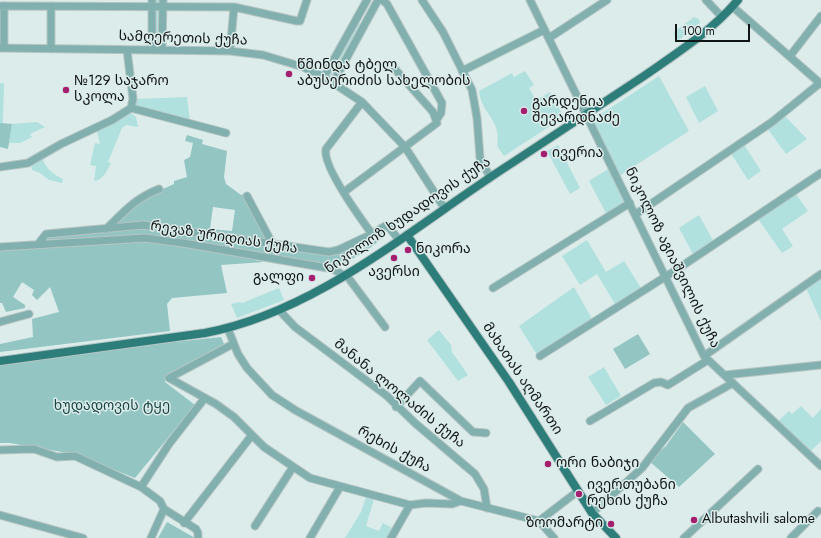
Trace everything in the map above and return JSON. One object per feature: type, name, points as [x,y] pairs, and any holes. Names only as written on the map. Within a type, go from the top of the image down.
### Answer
[{"type":"main road","name":"ნიკოლოზ ხუდადოვის ქუჩა","points":[[0,360],[182,337],[228,329],[279,310],[346,276],[490,177],[586,115],[686,47],[722,17],[738,0]]},
{"type":"main road","name":"მახათას აღმართი","points":[[407,235],[509,382],[592,513],[616,538]]},
{"type":"street","points":[[2,48],[2,6],[163,3],[234,8],[300,20],[308,0]]},
{"type":"street","points":[[324,77],[367,0]]},
{"type":"street","points":[[333,83],[378,0]]},
{"type":"street","points":[[344,192],[434,127],[441,113],[442,103],[387,4],[382,0]]},
{"type":"street","points":[[422,0],[443,32],[475,100],[480,158],[490,177]]},
{"type":"street","name":"ნიკოლოზ აგიაშვილის ქუჩა","points":[[530,0],[706,358],[821,466]]},
{"type":"street","points":[[549,38],[607,0]]},
{"type":"street","points":[[706,0],[722,17]]},
{"type":"street","points":[[152,3],[152,50]]},
{"type":"street","points":[[162,50],[163,3]]},
{"type":"street","points":[[51,6],[51,49]]},
{"type":"street","points":[[636,214],[772,122],[820,84],[790,56],[732,7]]},
{"type":"street","points":[[230,51],[234,8]]},
{"type":"street","points":[[790,56],[821,16]]},
{"type":"street","points":[[462,71],[544,30]]},
{"type":"street","name":"სამღერეთის ქუჩა","points":[[2,48],[230,51],[263,55],[303,67],[324,77],[362,102],[405,147],[445,209]]},
{"type":"street","points":[[0,167],[28,163],[61,144],[112,120],[131,108],[133,100],[128,50]]},
{"type":"street","points":[[394,68],[418,93],[437,119]]},
{"type":"street","points":[[362,102],[325,152],[331,173],[372,234]]},
{"type":"street","points":[[131,108],[226,133]]},
{"type":"street","points":[[540,356],[821,173]]},
{"type":"street","points":[[106,229],[134,201],[159,189]]},
{"type":"street","points":[[247,196],[272,243]]},
{"type":"street","points":[[493,288],[630,204]]},
{"type":"street","points":[[39,243],[46,234],[143,225],[329,252],[338,250],[372,234],[385,226],[388,226],[399,240]]},
{"type":"street","name":"რევაზ ურიდიას ქუჩა","points":[[0,247],[39,243],[137,238],[160,240],[333,269],[346,276]]},
{"type":"street","points":[[590,421],[654,383],[661,382],[668,385],[821,274]]},
{"type":"street","points":[[346,276],[385,327]]},
{"type":"street","name":"მანანა ლოლაძის ქუჩა","points":[[279,310],[295,327],[387,396],[396,406],[475,474],[487,496],[487,508]]},
{"type":"street","points":[[0,322],[29,314]]},
{"type":"street","name":"რეხის ქუჩა","points":[[228,329],[233,344],[247,368],[272,395],[315,423],[372,452],[461,501],[539,521]]},
{"type":"street","points":[[233,344],[169,378],[216,404],[234,417],[264,447],[310,478],[410,504],[452,504],[461,501]]},
{"type":"street","points":[[725,375],[821,365]]},
{"type":"street","points":[[396,406],[420,381],[473,432],[486,433]]},
{"type":"street","points":[[592,513],[642,468],[688,408],[733,383]]},
{"type":"street","points":[[141,487],[169,444],[204,398]]},
{"type":"street","points":[[184,523],[252,435]]},
{"type":"street","points":[[0,450],[34,449],[56,457],[75,456],[141,487],[160,501],[164,509],[184,523],[196,529],[198,538]]},
{"type":"street","points":[[255,526],[293,467]]},
{"type":"street","points":[[684,538],[758,469]]},
{"type":"street","points":[[310,538],[340,487]]},
{"type":"street","points":[[554,538],[539,521],[578,491]]},
{"type":"street","points":[[391,538],[410,504]]},
{"type":"street","points":[[150,538],[164,509]]},
{"type":"street","points":[[791,538],[818,511]]},
{"type":"street","points":[[0,515],[84,538]]},
{"type":"shaded area","points":[[154,0],[162,0],[162,42],[154,42]]},
{"type":"shaded area","points":[[694,17],[699,19],[700,23],[679,40],[675,38],[674,32]]},
{"type":"shaded area","points":[[358,22],[362,26],[335,75],[332,76],[330,73]]},
{"type":"shaded area","name":"გარდენია შევარდნაძე","points":[[525,71],[534,85],[529,88],[536,100],[550,92],[564,117],[504,156],[497,146],[497,130],[484,106],[479,91],[512,73],[514,77]]},
{"type":"shaded area","points":[[659,76],[689,131],[619,176],[592,120]]},
{"type":"shaded area","points":[[0,83],[4,83],[3,123],[0,123]]},
{"type":"shaded area","points":[[705,86],[718,111],[699,123],[686,97]]},
{"type":"shaded area","points":[[187,97],[190,121],[136,107],[135,99]]},
{"type":"shaded area","points":[[131,113],[136,117],[138,127],[126,125],[122,128],[108,162],[111,163],[108,169],[100,179],[94,181],[96,166],[90,165],[95,143],[100,144],[97,131]]},
{"type":"shaded area","points":[[784,115],[807,139],[786,154],[767,128]]},
{"type":"shaded area","points":[[37,122],[45,127],[30,134],[32,137],[20,143],[9,143],[12,124]]},
{"type":"shaded area","points":[[743,143],[761,171],[748,180],[730,152]]},
{"type":"shaded area","points":[[558,145],[580,188],[570,194],[547,151]]},
{"type":"shaded area","points":[[42,157],[43,161],[50,170],[63,179],[62,183],[49,180],[40,173],[32,170],[31,163]]},
{"type":"shaded area","points":[[608,169],[626,203],[607,215],[589,181]]},
{"type":"shaded area","points":[[796,194],[808,211],[782,229],[793,246],[782,253],[758,219]]},
{"type":"shaded area","points":[[699,215],[714,242],[694,256],[679,228]]},
{"type":"shaded area","points":[[587,240],[606,272],[624,261],[641,288],[615,304],[597,274],[580,285],[562,256]]},
{"type":"shaded area","points":[[821,277],[821,321],[806,288]]},
{"type":"shaded area","points":[[574,287],[592,319],[537,355],[519,326]]},
{"type":"shaded area","points":[[279,288],[284,300],[237,318],[231,304],[242,303]]},
{"type":"shaded area","points":[[439,330],[451,345],[452,352],[468,375],[458,381],[427,340]]},
{"type":"shaded area","points":[[604,367],[621,396],[606,405],[588,377]]},
{"type":"shaded area","points":[[801,406],[813,418],[821,409],[821,441],[811,451],[776,423],[789,411],[792,414]]},
{"type":"shaded area","points":[[366,497],[374,499],[366,526],[379,531],[383,523],[394,529],[389,538],[345,538],[361,512]]},
{"type":"green space","points":[[0,123],[12,124],[8,149],[0,147]]},
{"type":"green space","points":[[187,135],[203,140],[202,144],[227,151],[224,177],[226,184],[241,195],[243,194],[266,238],[264,240],[161,226],[112,228],[143,198],[174,184],[174,181],[187,177],[184,160],[190,157],[193,143],[185,141]],"holes":[[[213,207],[235,210],[232,231],[210,229]]]},
{"type":"green space","points":[[147,227],[340,252],[386,228],[385,233],[376,243],[344,264],[337,266],[128,236],[45,240],[50,236]]},
{"type":"green space","points":[[141,240],[207,249],[264,262],[221,265],[227,293],[172,298],[167,304],[170,331],[0,352],[0,344],[33,337],[32,319],[59,312],[50,287],[37,300],[32,295],[34,290],[22,282],[13,297],[25,305],[25,308],[6,312],[2,303],[0,303],[0,249]]},
{"type":"green space","points":[[638,334],[650,354],[625,369],[613,349]]},
{"type":"green space","name":"ხუდადოვის ტყე","points":[[221,337],[225,346],[167,376],[165,382],[195,405],[135,478],[74,454],[10,443],[0,443],[0,361]]},
{"type":"green space","points":[[683,422],[715,454],[679,487],[649,461],[666,446]]},
{"type":"green space","points":[[167,522],[195,538],[158,538]]},
{"type":"place","name":"წმინდა ტბელ აბუსერიძის სახელობის","points":[[289,74]]},
{"type":"place","name":"№129 საჯარო სკოლა","points":[[66,90]]},
{"type":"place","name":"გარდენია შევარდნაძე","points":[[524,111]]},
{"type":"place","name":"ივერია","points":[[544,154]]},
{"type":"place","name":"ნიკორა","points":[[408,250]]},
{"type":"place","name":"ავერსი","points":[[394,258]]},
{"type":"place","name":"გალფი","points":[[312,278]]},
{"type":"place","name":"ორი ნაბიჯი","points":[[548,464]]},
{"type":"place","name":"ივერთუბანი რეხის ქუჩა","points":[[579,494]]},
{"type":"place","name":"Albutashvili salome","points":[[694,520]]},
{"type":"place","name":"ზოომარტი","points":[[611,524]]}]
